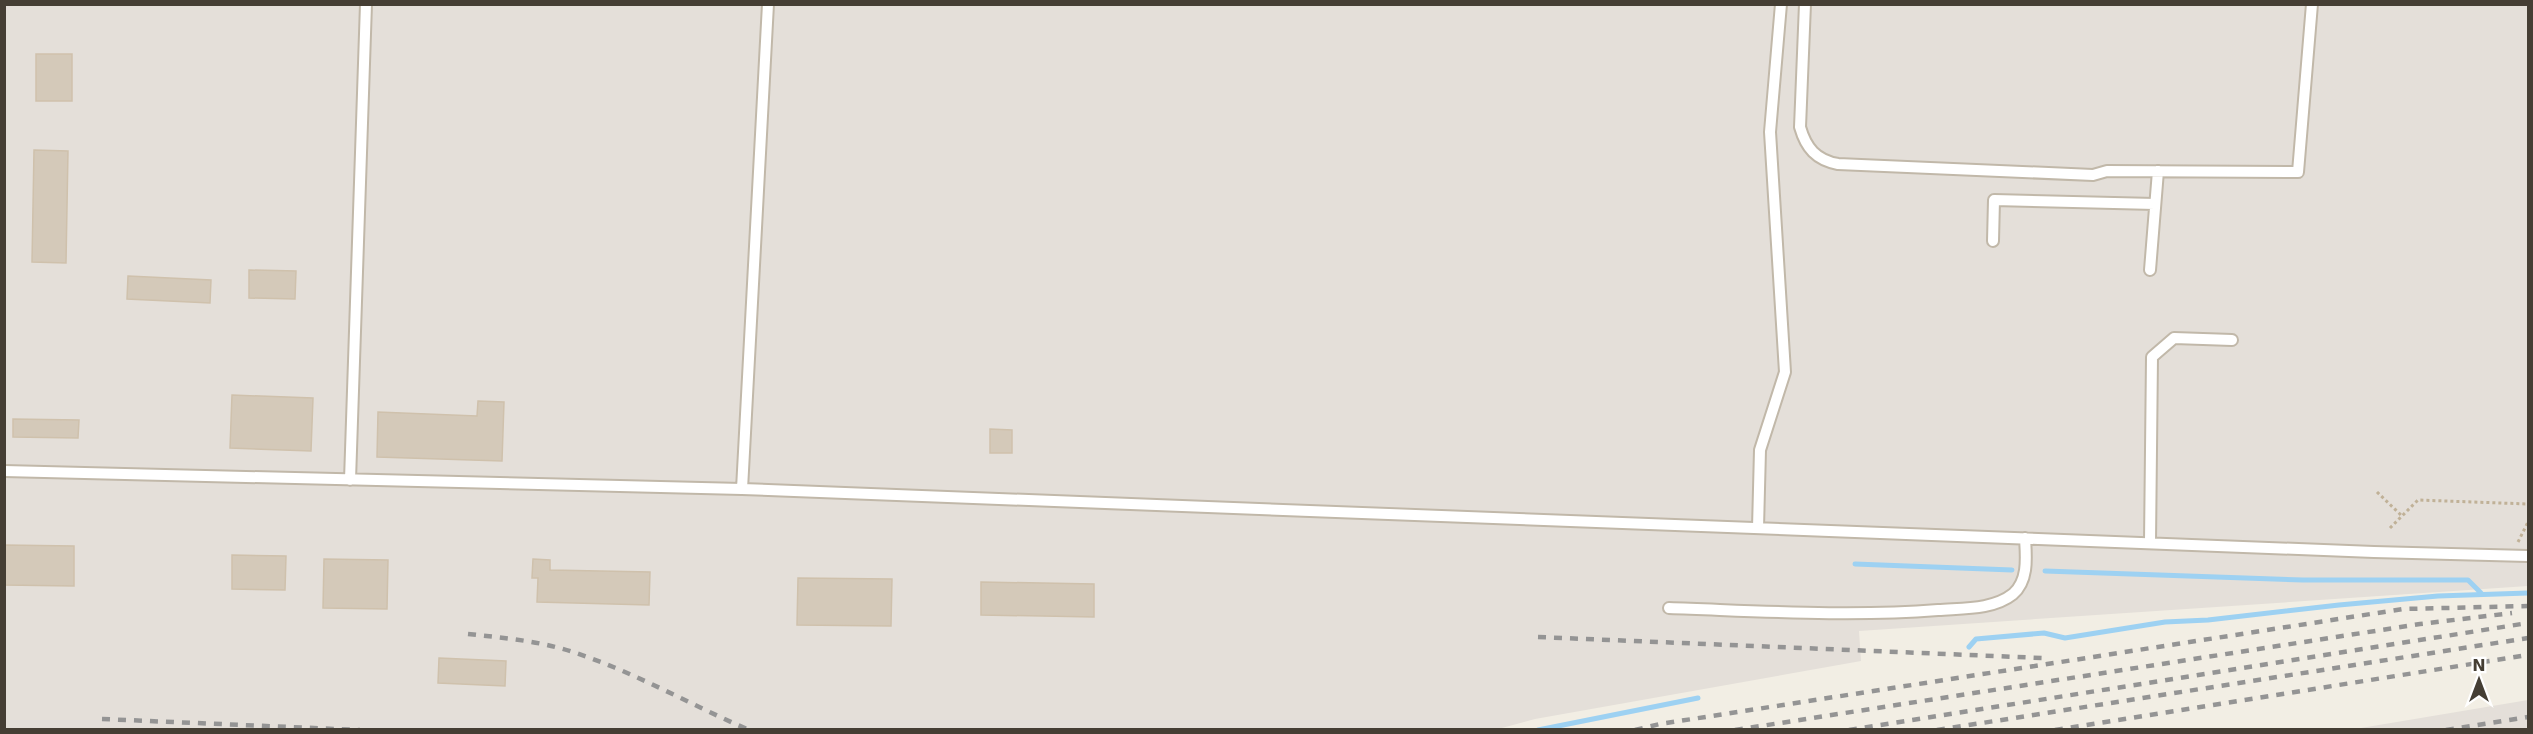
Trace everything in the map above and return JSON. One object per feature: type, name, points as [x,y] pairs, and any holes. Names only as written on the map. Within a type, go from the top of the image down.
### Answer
[{"type":"lane","points":[[350,480],[366,4]]},
{"type":"lane","points":[[742,489],[768,4]]},
{"type":"lane","points":[[1758,528],[1760,450],[1785,372],[1770,132],[1781,4]]},
{"type":"lane","points":[[1806,4],[1800,127],[1806,145],[1819,159],[1838,164],[2093,175],[2107,171],[2298,172],[2312,4]]},
{"type":"lane","points":[[2150,270],[2158,171]]},
{"type":"lane","points":[[1993,241],[1994,200],[2155,204]]},
{"type":"lane","points":[[2150,542],[2152,357],[2174,338],[2232,340]]},
{"type":"lane","points":[[4,471],[742,489],[2374,552],[2529,556]]},
{"type":"lane","points":[[1669,608],[1852,614],[1983,606],[2005,599],[2018,589],[2026,565],[2025,538]]},
{"type":"path","points":[[2377,492],[2402,516]]},
{"type":"path","points":[[2390,528],[2418,500],[2529,504]]},
{"type":"path","points":[[2511,555],[2529,522]]},
{"type":"shaded area","points":[[4,5],[2528,5],[2528,586],[1859,631],[1861,661],[1535,719],[1498,729],[5,729]]},
{"type":"shaded area","points":[[2528,700],[2528,729],[2355,729]]},
{"type":"building","points":[[36,54],[72,54],[72,101],[36,101]]},
{"type":"building","points":[[34,150],[68,151],[66,263],[32,262]]},
{"type":"building","points":[[249,270],[296,271],[295,299],[249,298]]},
{"type":"building","points":[[128,276],[211,280],[210,303],[127,299]]},
{"type":"building","points":[[232,395],[313,398],[311,451],[230,448]]},
{"type":"building","points":[[478,401],[504,402],[502,461],[377,457],[378,412],[477,416]]},
{"type":"building","points":[[13,419],[79,420],[78,438],[13,437]]},
{"type":"building","points":[[990,429],[1012,430],[1012,453],[990,453]]},
{"type":"building","points":[[4,545],[74,546],[74,586],[4,585]]},
{"type":"building","points":[[232,555],[286,556],[285,590],[232,589]]},
{"type":"building","points":[[324,559],[388,560],[387,609],[323,608]]},
{"type":"building","points":[[533,559],[550,560],[550,570],[650,572],[649,605],[537,602],[538,578],[532,578]]},
{"type":"building","points":[[798,578],[892,579],[891,626],[797,625]]},
{"type":"building","points":[[981,582],[1094,584],[1094,617],[981,615]]},
{"type":"building","points":[[439,658],[506,661],[505,686],[438,683]]},
{"type":"waterway","points":[[1855,564],[2012,570]]},
{"type":"waterway","points":[[2045,571],[2303,580],[2468,580],[2481,593]]},
{"type":"waterway","points":[[1969,647],[1976,639],[2044,633],[2065,638],[2165,622],[2208,620],[2339,605],[2438,596],[2528,593]]},
{"type":"waterway","points":[[1538,730],[1698,698]]},
{"type":"railway","points":[[1635,730],[1660,724],[2403,609],[2528,606]]},
{"type":"railway","points":[[1735,730],[2420,624],[2512,613]]},
{"type":"railway","points":[[1849,730],[2528,623]]},
{"type":"railway","points":[[468,634],[536,643],[576,653],[642,680],[749,730]]},
{"type":"railway","points":[[1538,637],[2042,658]]},
{"type":"railway","points":[[1937,730],[2528,638]]},
{"type":"railway","points":[[2055,730],[2528,655]]},
{"type":"railway","points":[[2446,730],[2528,717]]},
{"type":"railway","points":[[102,719],[360,730]]}]
